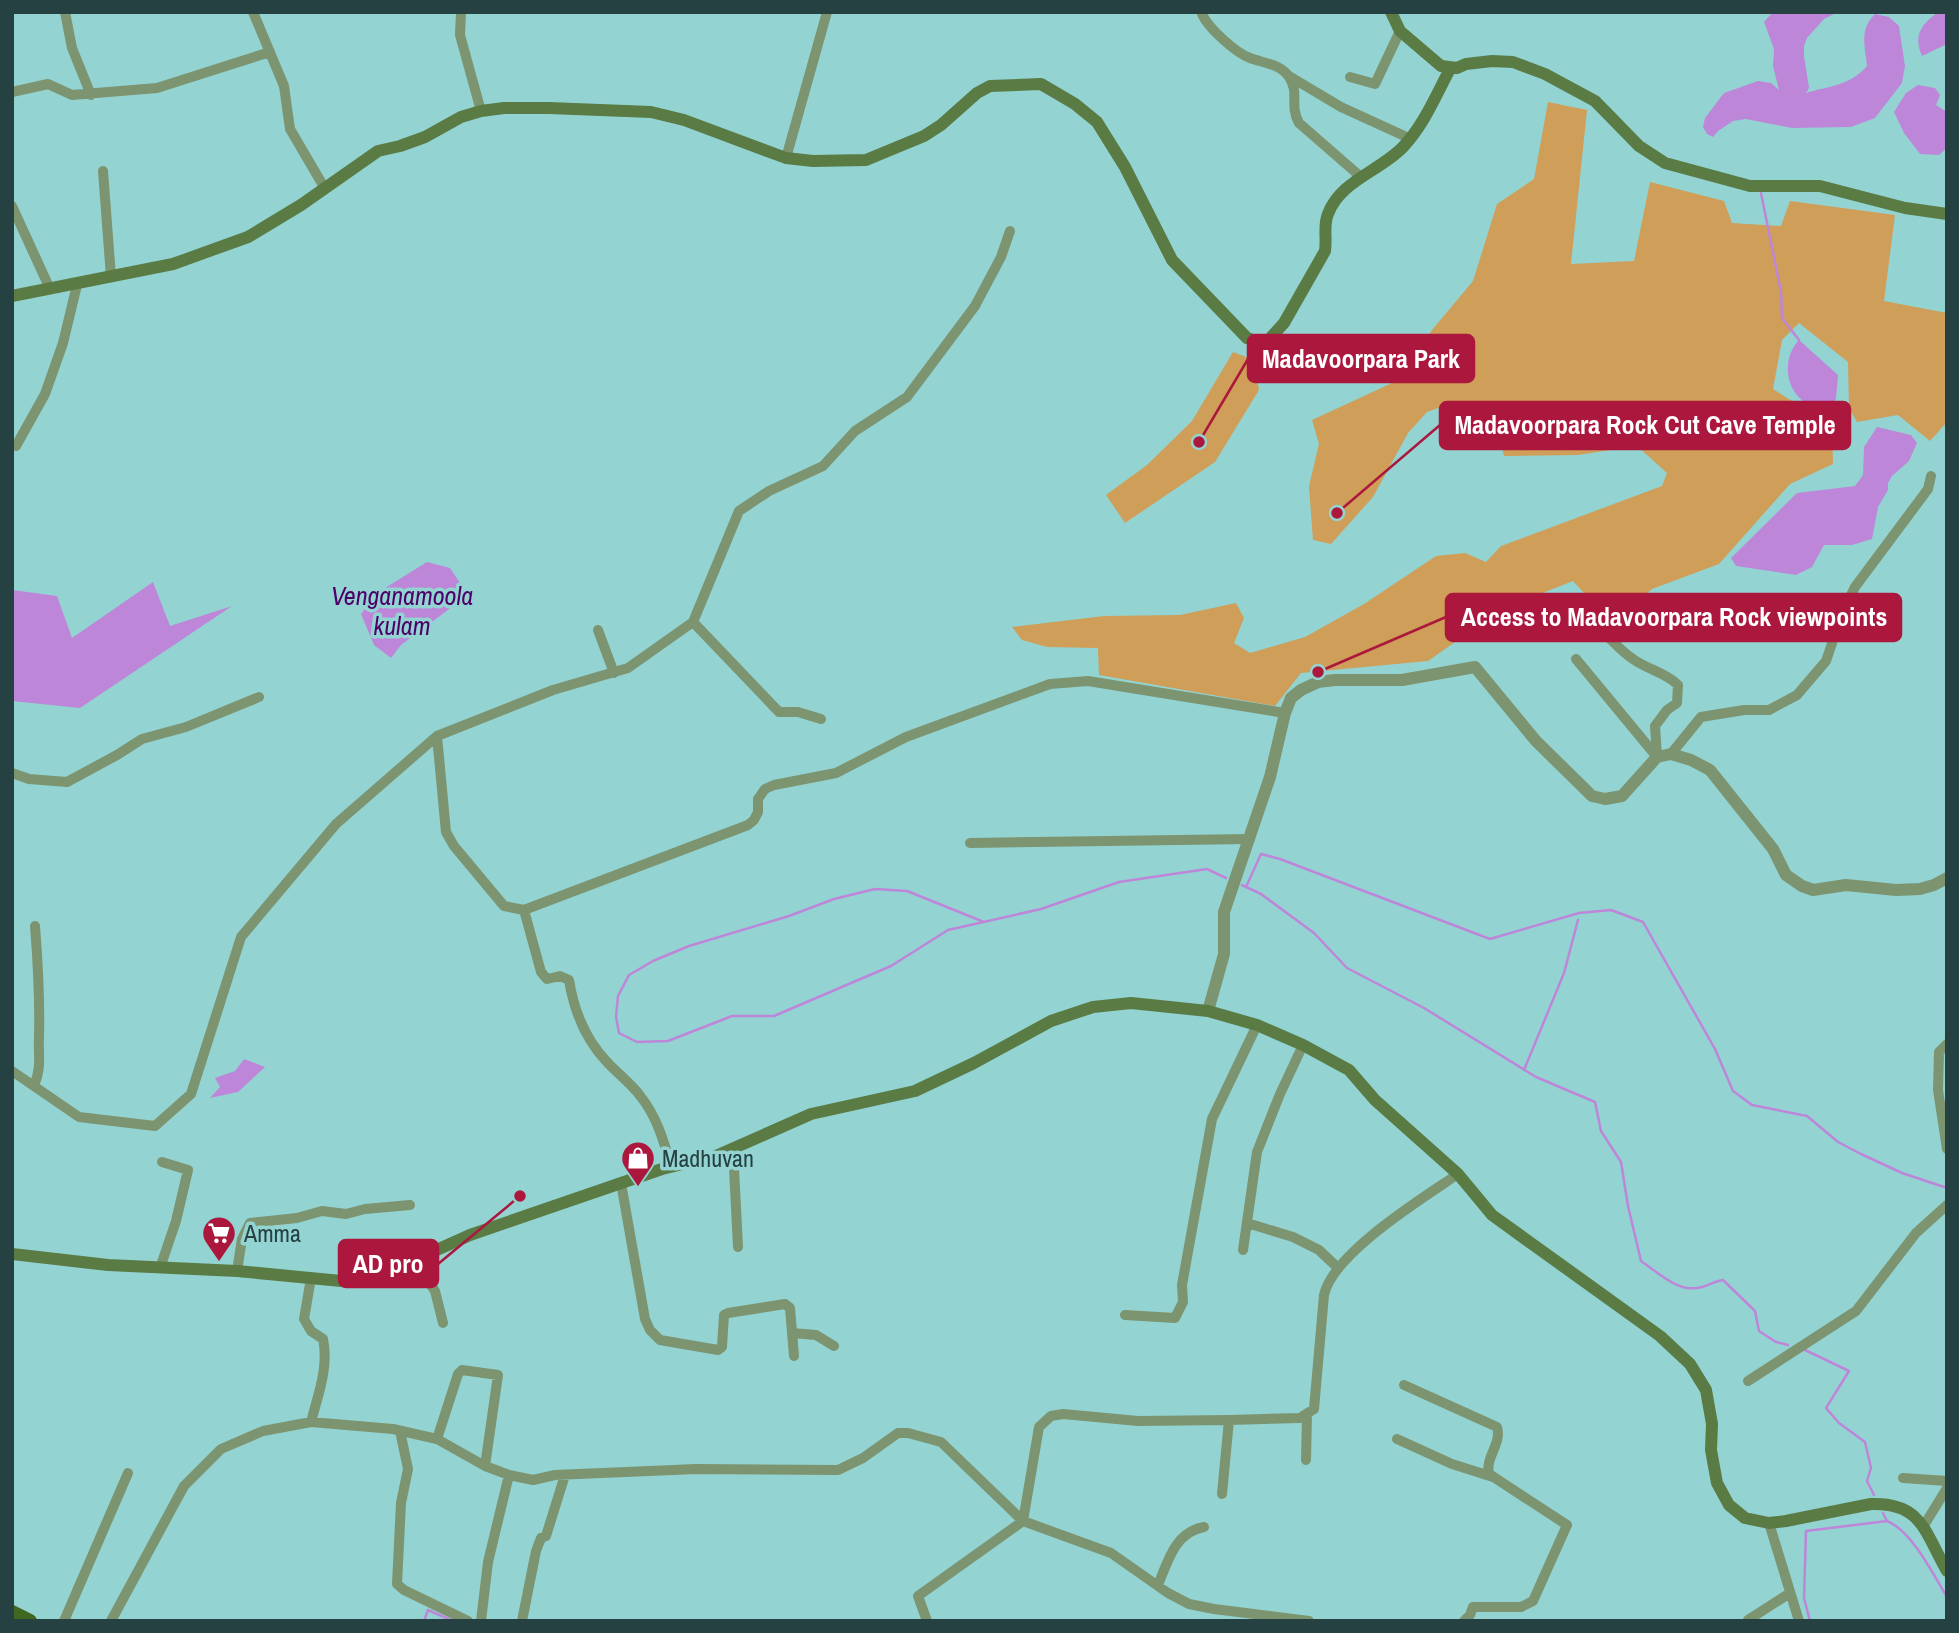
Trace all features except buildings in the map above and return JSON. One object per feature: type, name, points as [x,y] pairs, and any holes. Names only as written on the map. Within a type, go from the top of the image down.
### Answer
[{"type":"main road","points":[[1391,12],[1400,31],[1441,66],[1450,69],[1492,61],[1513,62],[1545,74],[1595,102],[1639,146],[1665,163],[1750,186],[1820,186],[1905,208],[1947,214]]},
{"type":"main road","points":[[12,296],[77,285],[195,257],[248,237],[301,205],[378,151],[425,137],[461,117],[481,111],[549,108],[651,112],[684,120],[786,158],[813,161],[866,160],[924,136],[941,125],[976,93],[990,86],[1041,84],[1075,104],[1097,122],[1125,167],[1172,260],[1247,338],[1265,344],[1284,323],[1325,251],[1328,211],[1341,194],[1411,139],[1450,69]]},
{"type":"main road","points":[[12,1254],[108,1265],[237,1271],[352,1282],[392,1270],[470,1235],[671,1166],[716,1156],[811,1114],[915,1091],[974,1063],[1051,1021],[1093,1007],[1131,1003],[1208,1011],[1257,1025],[1303,1045],[1349,1070],[1374,1100],[1458,1174],[1492,1216],[1660,1336],[1690,1364],[1706,1390],[1712,1424],[1710,1450],[1717,1483],[1729,1505],[1745,1518],[1769,1523],[1885,1504],[1907,1509],[1920,1520],[1947,1571]]},
{"type":"main road","points":[[12,1612],[30,1621]]},
{"type":"street","points":[[65,12],[72,48],[91,96]]},
{"type":"street","points":[[253,12],[284,86],[290,129],[324,187]]},
{"type":"street","points":[[461,12],[460,35],[481,111]]},
{"type":"street","points":[[786,158],[827,12]]},
{"type":"street","points":[[1203,12],[1206,24],[1247,57],[1281,69],[1341,107],[1411,139]]},
{"type":"street","points":[[1350,77],[1375,84],[1400,31]]},
{"type":"street","points":[[12,92],[48,84],[72,96],[157,88],[270,52]]},
{"type":"street","points":[[1289,76],[1295,92],[1293,112],[1299,123],[1361,177]]},
{"type":"street","points":[[103,171],[111,277]]},
{"type":"street","points":[[12,206],[50,289]]},
{"type":"street","points":[[12,1071],[79,1117],[155,1126],[191,1094],[242,937],[336,824],[437,736],[553,690],[628,668],[693,622],[739,511],[769,491],[823,466],[855,431],[907,397],[975,306],[1001,257],[1010,231]]},
{"type":"street","points":[[16,446],[45,394],[63,343],[77,285]]},
{"type":"street","points":[[1671,754],[1701,717],[1744,710],[1769,710],[1797,695],[1811,681],[1826,661],[1842,614],[1855,587],[1928,489],[1931,476]]},
{"type":"street","points":[[693,622],[779,712],[798,712],[821,719]]},
{"type":"street","points":[[598,630],[614,673]]},
{"type":"street","points":[[1603,632],[1633,659],[1653,671],[1668,675],[1678,685],[1677,703],[1667,710],[1655,726],[1657,757]]},
{"type":"street","points":[[1576,659],[1657,757]]},
{"type":"street","points":[[1208,1011],[1224,954],[1224,912],[1270,777],[1285,713],[1291,698],[1318,682],[1402,680],[1475,667],[1535,741],[1592,796],[1605,799],[1622,796],[1657,757],[1671,754],[1710,770],[1773,849],[1786,875],[1802,886],[1813,890],[1846,885],[1896,890],[1920,889],[1947,878]]},
{"type":"street","points":[[437,736],[446,832],[454,846],[504,906],[524,910],[748,825],[758,812],[758,799],[765,789],[774,785],[836,773],[906,737],[1050,684],[1088,681],[1285,713]]},
{"type":"street","points":[[12,772],[29,779],[67,782],[142,739],[186,727],[259,697]]},
{"type":"street","points":[[970,843],[1250,839]]},
{"type":"street","points":[[524,910],[541,972],[547,979],[560,976],[569,980],[580,1023],[606,1061],[641,1097],[660,1129],[671,1166]]},
{"type":"street","points":[[34,926],[41,1000],[38,1042],[40,1070],[34,1086]]},
{"type":"street","points":[[1125,1315],[1175,1318],[1183,1302],[1182,1285],[1212,1119],[1257,1025]]},
{"type":"street","points":[[1947,1044],[1939,1052],[1938,1090],[1947,1149]]},
{"type":"street","points":[[1243,1250],[1257,1152],[1303,1045]]},
{"type":"street","points":[[733,1149],[738,1247]]},
{"type":"street","points":[[160,1268],[176,1221],[188,1170],[162,1162]]},
{"type":"street","points":[[926,1621],[918,1596],[1023,1521],[1039,1427],[1051,1416],[1063,1414],[1138,1421],[1229,1420],[1300,1418],[1314,1409],[1326,1286],[1338,1268],[1391,1221],[1458,1174]]},
{"type":"street","points":[[621,1184],[645,1319],[650,1330],[660,1340],[718,1350],[722,1347],[724,1315],[783,1303],[789,1306],[794,1356]]},
{"type":"street","points":[[237,1271],[242,1239],[250,1223],[297,1219],[322,1211],[346,1213],[410,1205]]},
{"type":"street","points":[[1748,1381],[1856,1311],[1916,1233],[1947,1205]]},
{"type":"street","points":[[1247,1223],[1302,1241],[1319,1250],[1338,1268]]},
{"type":"street","points":[[12,1254],[12,1261]]},
{"type":"street","points":[[419,1257],[426,1278],[435,1291],[443,1323]]},
{"type":"street","points":[[310,1422],[326,1358],[323,1339],[312,1331],[303,1319],[311,1278]]},
{"type":"street","points":[[792,1333],[816,1335],[835,1346]]},
{"type":"street","points":[[437,1439],[458,1374],[462,1370],[470,1370],[498,1375],[485,1466]]},
{"type":"street","points":[[1404,1385],[1497,1427],[1498,1441],[1488,1467],[1489,1474],[1567,1525],[1532,1601],[1521,1607],[1472,1607],[1470,1615],[1464,1621]]},
{"type":"street","points":[[1306,1460],[1307,1414]]},
{"type":"street","points":[[1222,1494],[1229,1420]]},
{"type":"street","points":[[111,1621],[184,1486],[221,1449],[262,1431],[310,1422],[400,1431],[437,1439],[485,1466],[533,1480],[565,1475],[696,1469],[838,1470],[863,1458],[898,1433],[908,1433],[941,1442],[1023,1521],[1111,1553],[1189,1604],[1309,1621]]},
{"type":"street","points":[[400,1431],[408,1469],[401,1503],[397,1584],[468,1621]]},
{"type":"street","points":[[1397,1438],[1452,1464],[1493,1477]]},
{"type":"street","points":[[64,1621],[128,1474]]},
{"type":"street","points":[[481,1621],[488,1562],[509,1475]]},
{"type":"street","points":[[522,1621],[536,1551],[541,1538],[546,1536],[565,1475]]},
{"type":"street","points":[[1903,1478],[1947,1481]]},
{"type":"street","points":[[1923,1527],[1947,1488]]},
{"type":"street","points":[[1769,1523],[1799,1621]]},
{"type":"street","points":[[1158,1585],[1175,1544],[1193,1529],[1204,1527]]},
{"type":"street","points":[[1748,1620],[1790,1593]]},
{"type":"shaded area","points":[[1548,102],[1587,110],[1571,264],[1634,261],[1650,182],[1724,201],[1732,223],[1781,226],[1790,201],[1895,215],[1884,301],[1947,313],[1947,422],[1930,441],[1898,415],[1857,422],[1849,408],[1848,362],[1799,323],[1782,340],[1773,389],[1832,426],[1833,464],[1790,484],[1719,564],[1652,589],[1612,624],[1573,581],[1517,603],[1428,661],[1301,673],[1275,706],[1099,675],[1098,648],[1047,647],[1022,640],[1012,627],[1104,616],[1180,615],[1236,603],[1244,618],[1234,643],[1250,653],[1305,637],[1364,604],[1436,556],[1465,553],[1486,562],[1501,546],[1662,486],[1667,473],[1637,446],[1578,455],[1504,456],[1498,432],[1444,406],[1427,412],[1408,433],[1373,497],[1331,544],[1313,540],[1309,486],[1319,444],[1312,420],[1405,377],[1432,330],[1473,281],[1497,204],[1534,179]]},
{"type":"shaded area","points":[[1233,352],[1254,360],[1259,390],[1215,462],[1125,523],[1106,495],[1147,465],[1192,421]]},
{"type":"water","points":[[1773,12],[1846,12],[1824,19],[1807,38],[1804,56],[1809,88],[1806,93],[1853,78],[1867,66],[1865,32],[1875,14],[1889,17],[1899,26],[1905,66],[1902,83],[1875,118],[1851,127],[1792,128],[1746,119],[1733,121],[1713,137],[1707,134],[1703,127],[1705,118],[1724,93],[1758,81],[1771,83],[1779,90],[1773,66],[1774,49],[1764,22]]},
{"type":"water","points":[[1938,12],[1947,12],[1947,44],[1922,56],[1918,42],[1920,31]]},
{"type":"water","points":[[1918,85],[1935,88],[1940,95],[1936,105],[1947,112],[1947,148],[1939,155],[1920,154],[1904,133],[1894,112],[1906,93]]},
{"type":"water","points":[[1799,340],[1838,375],[1836,399],[1826,409],[1803,401],[1790,384],[1788,361]]},
{"type":"water","points":[[1877,427],[1911,435],[1917,443],[1909,461],[1888,483],[1888,490],[1878,507],[1872,539],[1852,545],[1824,545],[1812,567],[1796,575],[1736,566],[1731,558],[1797,493],[1855,486],[1863,475],[1864,447]]},
{"type":"water","name":"Venganamoola kulam","points":[[427,562],[450,568],[468,595],[401,645],[391,658],[374,645],[361,614],[377,593]]},
{"type":"water","points":[[153,582],[170,626],[232,606],[80,708],[12,701],[12,590],[57,596],[72,638]]},
{"type":"water","points":[[244,1059],[265,1067],[238,1092],[210,1098],[220,1087],[215,1078],[235,1071]]},
{"type":"waterway","points":[[1761,193],[1781,292],[1782,318],[1799,340]]},
{"type":"waterway","points":[[1246,887],[1261,854],[1490,939],[1579,913],[1611,910],[1643,922],[1715,1049],[1733,1091],[1752,1105],[1807,1116],[1838,1142],[1861,1154],[1902,1173],[1947,1188]]},
{"type":"waterway","points":[[984,922],[907,891],[875,889],[834,899],[789,916],[689,946],[653,961],[629,975],[618,996],[616,1017],[619,1033],[637,1042],[668,1041],[732,1016],[774,1016],[891,966],[948,930],[1041,909],[1119,882],[1207,869],[1226,878]]},
{"type":"waterway","points":[[1242,885],[1261,894],[1314,933],[1347,968],[1424,1008],[1536,1077],[1595,1102],[1601,1131],[1621,1162],[1641,1261],[1685,1288],[1702,1287],[1723,1280],[1755,1311],[1759,1331],[1776,1342],[1788,1345]]},
{"type":"waterway","points":[[1524,1070],[1564,973],[1578,920]]},
{"type":"waterway","points":[[1803,1349],[1849,1371],[1826,1408],[1839,1423],[1865,1442],[1871,1468],[1867,1481],[1874,1495]]},
{"type":"waterway","points":[[1883,1513],[1887,1521],[1913,1543],[1947,1597]]},
{"type":"waterway","points":[[1810,1621],[1804,1598],[1806,1531],[1887,1521]]},
{"type":"waterway","points":[[424,1621],[428,1610],[453,1621]]},
{"type":"place","name":"Madavoorpara Park","points":[[1199,442]]},
{"type":"place","name":"Madavoorpara Rock Cut Cave Temple","points":[[1337,513]]},
{"type":"place","name":"Access to Madavoorpara Rock viewpoints","points":[[1318,672]]},
{"type":"place","name":"Madhuvan","points":[[638,1188]]},
{"type":"place","name":"AD pro","points":[[520,1196]]},
{"type":"place","name":"Amma","points":[[219,1263]]}]
